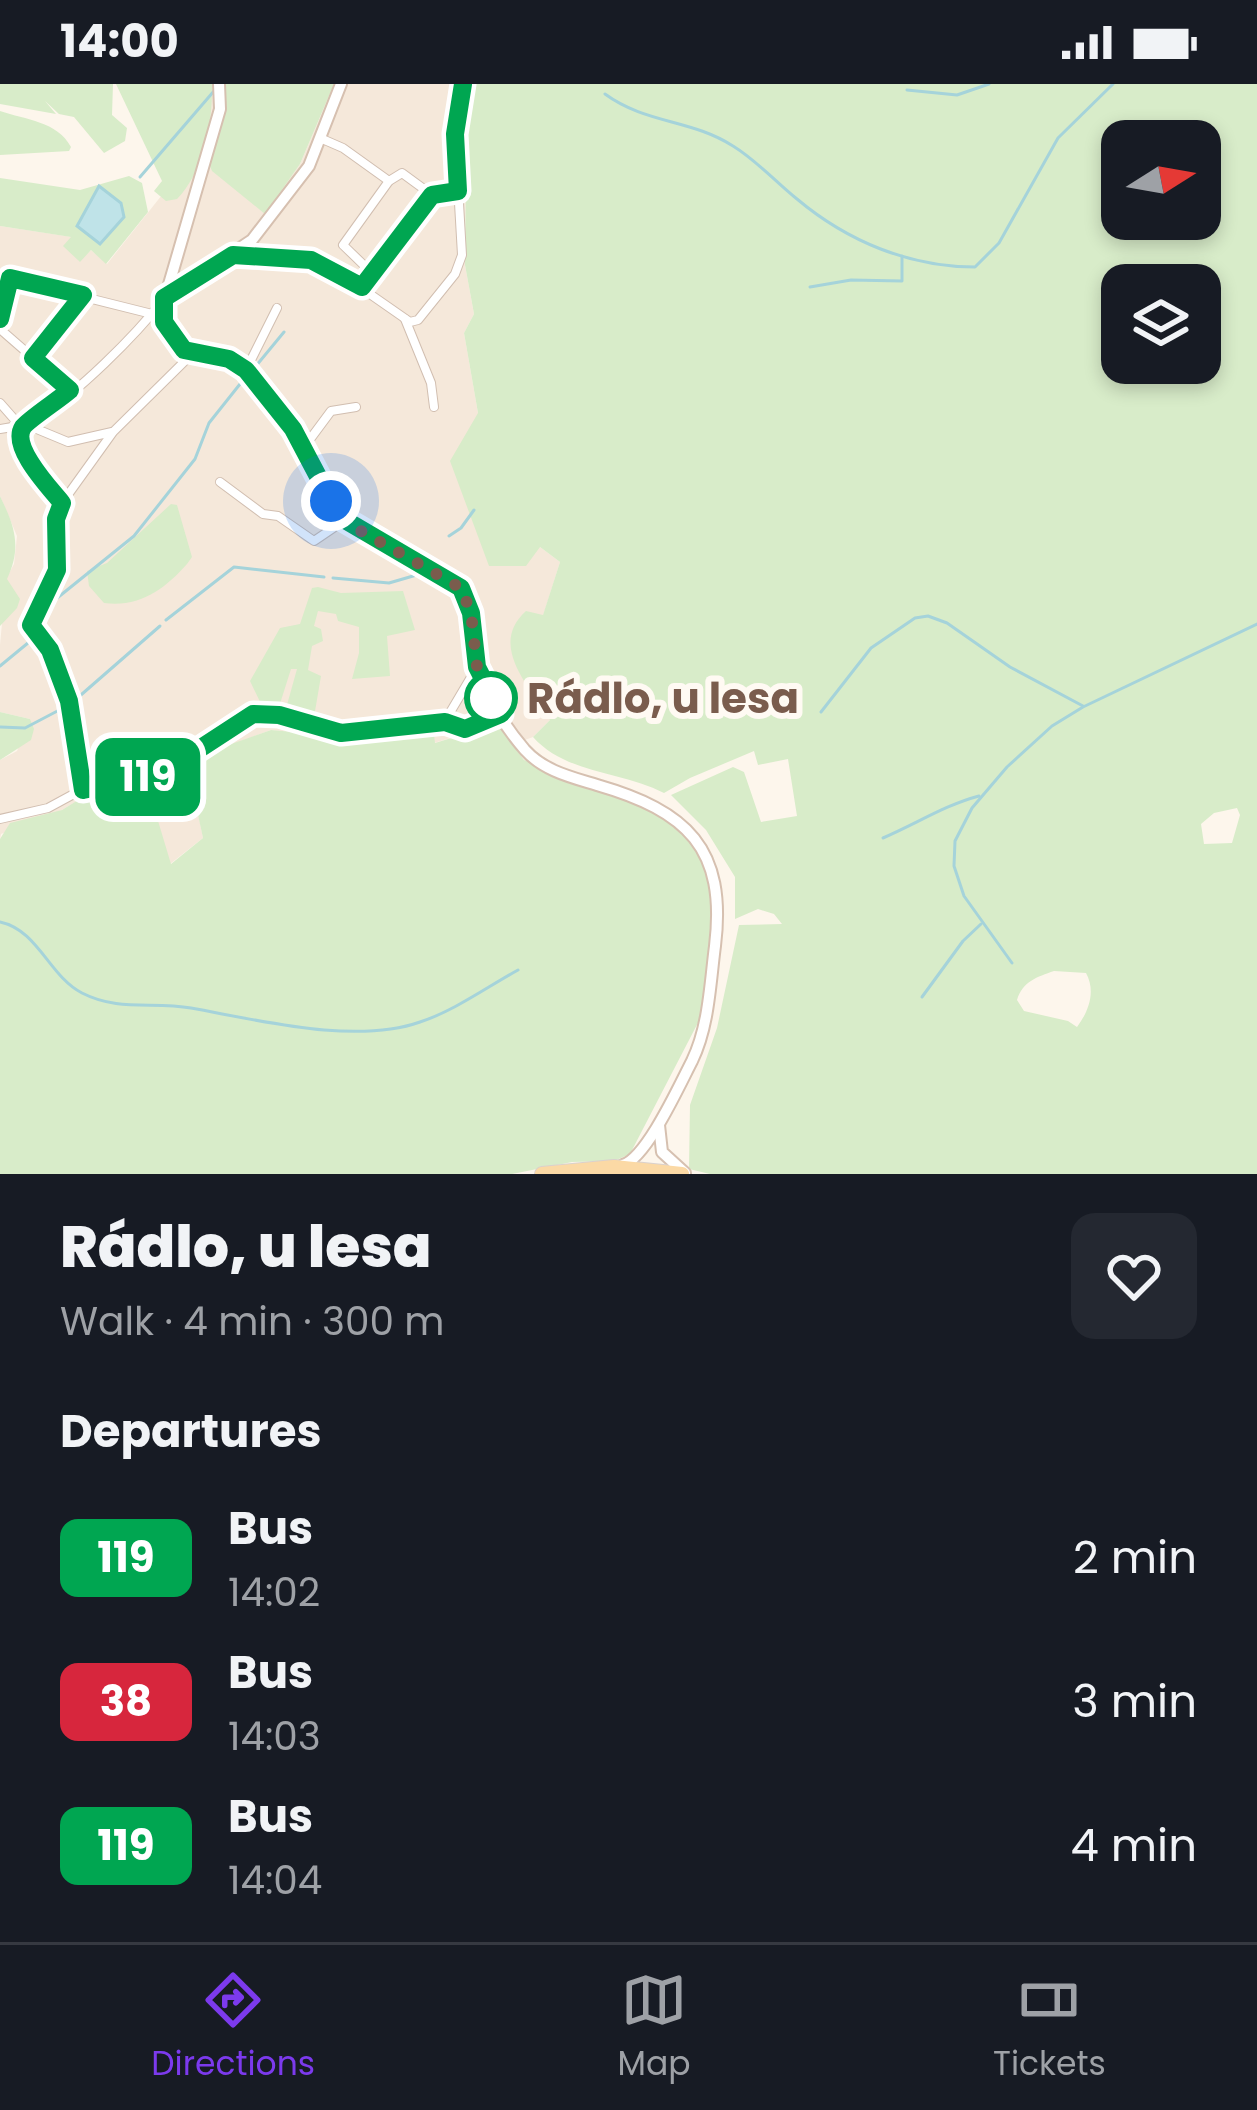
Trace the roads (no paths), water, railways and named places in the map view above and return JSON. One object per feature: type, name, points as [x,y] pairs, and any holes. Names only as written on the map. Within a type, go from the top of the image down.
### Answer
[{"type":"main road","points":[[542,1174],[614,1167],[684,1174]]},
{"type":"street","points":[[220,84],[220,109],[164,298],[164,322],[173,339],[193,353],[229,359],[246,370],[305,446],[345,520],[461,588],[471,613],[477,667],[526,751],[546,767],[670,814],[691,832],[707,856],[718,896],[708,1006],[693,1059],[635,1159],[614,1167]]},
{"type":"street","points":[[0,429],[25,424],[70,390],[164,298],[252,240],[297,185],[341,84]]},
{"type":"street","points":[[233,255],[311,260],[362,287],[406,319],[418,320],[459,266],[455,134],[463,84]]},
{"type":"street","points":[[320,138],[344,148],[389,181]]},
{"type":"street","points":[[374,274],[344,244],[389,181],[402,173],[432,195]]},
{"type":"street","points":[[362,287],[432,195],[458,191]]},
{"type":"street","points":[[0,319],[5,277],[152,314]]},
{"type":"street","points":[[33,358],[83,295]]},
{"type":"street","points":[[246,370],[278,308]]},
{"type":"street","points":[[406,319],[431,382],[434,407]]},
{"type":"street","points":[[0,328],[70,390]]},
{"type":"street","points":[[83,790],[69,701],[50,650],[31,625],[57,570],[56,519],[62,503],[113,432],[193,353]]},
{"type":"street","points":[[0,403],[15,420],[68,442],[113,432]]},
{"type":"street","points":[[305,446],[331,411],[356,407]]},
{"type":"street","points":[[25,424],[21,438],[25,454],[62,503]]},
{"type":"street","points":[[220,482],[263,514],[278,516],[314,542],[345,520]]},
{"type":"street","points":[[445,722],[477,667]]},
{"type":"street","points":[[0,820],[48,808],[83,790],[161,774],[253,714],[279,715],[341,733],[445,722],[465,729],[501,714]]},
{"type":"street","points":[[661,1116],[658,1138],[662,1152],[684,1174]]},
{"type":"street","points":[[646,1142],[648,1168]]},
{"type":"street","points":[[648,1168],[662,1152]]},
{"type":"water","points":[[99,186],[121,203],[124,217],[100,244],[77,226]]},
{"type":"waterway","points":[[907,90],[957,95],[989,84]]},
{"type":"waterway","points":[[605,94],[636,111],[733,146],[816,214],[858,239],[903,257],[975,267],[999,243],[1058,138],[1113,84]]},
{"type":"waterway","points":[[140,177],[214,91]]},
{"type":"waterway","points":[[810,287],[851,280],[902,281],[902,256]]},
{"type":"waterway","points":[[251,372],[284,332]]},
{"type":"waterway","points":[[0,666],[34,638],[51,603],[134,536],[195,459],[209,423],[244,379]]},
{"type":"waterway","points":[[449,536],[474,510]]},
{"type":"waterway","points":[[166,620],[234,567],[324,577]]},
{"type":"waterway","points":[[333,578],[389,583],[420,574]]},
{"type":"waterway","points":[[821,712],[871,648],[915,618],[928,616],[1083,706]]},
{"type":"waterway","points":[[1012,963],[964,896],[954,866],[955,841],[972,808],[1052,726],[1257,624]]},
{"type":"waterway","points":[[74,701],[160,626]]},
{"type":"waterway","points":[[0,727],[25,728],[65,707]]},
{"type":"waterway","points":[[883,838],[979,796]]},
{"type":"waterway","points":[[0,922],[24,934],[61,976],[96,999],[177,1006],[337,1031],[420,1022],[518,970]]},
{"type":"waterway","points":[[922,997],[981,924]]},
{"type":"place","name":"Rádlo, u lesa","points":[[491,698]]}]
